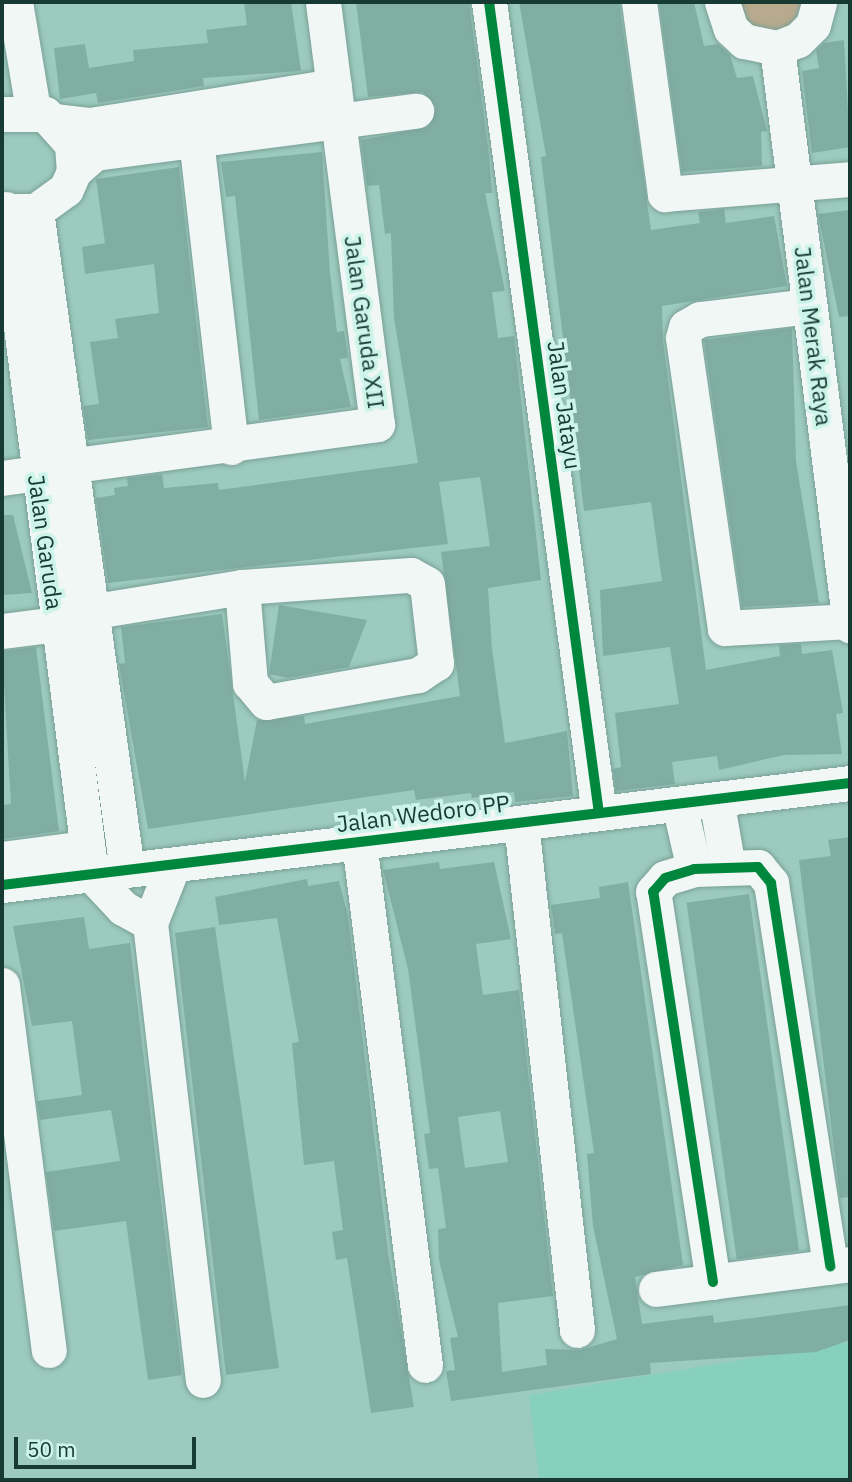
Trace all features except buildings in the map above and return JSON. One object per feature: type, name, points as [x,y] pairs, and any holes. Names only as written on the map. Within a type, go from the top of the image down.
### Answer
[{"type":"street","points":[[15,2],[19,113]]},
{"type":"street","points":[[323,2],[335,102]]},
{"type":"street","name":"Jalan Jatayu","points":[[489,2],[599,813]]},
{"type":"street","points":[[639,2],[665,194],[796,185],[850,178]]},
{"type":"street","points":[[722,2],[731,29],[744,41],[777,48],[798,40],[823,2]]},
{"type":"street","name":"Jalan Merak Raya","points":[[777,48],[810,306],[837,410],[849,605]]},
{"type":"street","points":[[15,209],[60,196],[74,171],[95,153],[144,131],[335,102],[416,111]]},
{"type":"street","name":"Jalan Garuda XII","points":[[2,478],[231,447],[378,422],[335,102]]},
{"type":"street","points":[[19,113],[196,139],[249,115]]},
{"type":"street","points":[[19,113],[72,144],[74,171]]},
{"type":"street","points":[[196,139],[231,447]]},
{"type":"street","name":"Jalan Garuda","points":[[15,209],[11,351],[44,407]]},
{"type":"street","name":"Jalan Garuda","points":[[15,209],[73,618],[115,791],[127,870]]},
{"type":"street","points":[[810,306],[700,319],[686,327],[683,338],[725,628],[849,605]]},
{"type":"street","points":[[2,631],[242,587],[348,576],[421,578],[436,663],[418,675],[267,702],[250,683],[242,587]]},
{"type":"street","name":"Jalan Garuda","points":[[73,618],[80,795],[88,861]]},
{"type":"street","name":"Jalan Wedoro PP","points":[[2,885],[88,861],[127,870],[850,783]]},
{"type":"street","points":[[80,795],[115,791]]},
{"type":"street","points":[[711,868],[716,799]]},
{"type":"street","points":[[679,804],[711,868]]},
{"type":"street","points":[[521,823],[577,1331]]},
{"type":"street","points":[[359,842],[425,1365]]},
{"type":"street","points":[[2,859],[88,861],[123,908],[150,923]]},
{"type":"street","points":[[173,865],[150,923],[204,1380]]},
{"type":"street","points":[[656,1289],[713,1282],[840,1265],[771,883],[758,867],[711,868],[665,878],[653,892],[713,1282]]},
{"type":"street","points":[[2,985],[49,1350]]},
{"type":"shaded area","points":[[737,2],[803,2],[791,25],[779,31],[753,28]]},
{"type":"shaded area","points":[[850,1342],[850,1480],[539,1480],[529,1395]]},
{"type":"cycle path","points":[[489,2],[599,813]]},
{"type":"cycle path","points":[[2,885],[850,783]]},
{"type":"cycle path","points":[[713,1282],[653,892],[665,878],[694,869],[758,867],[771,883],[830,1266]]}]
